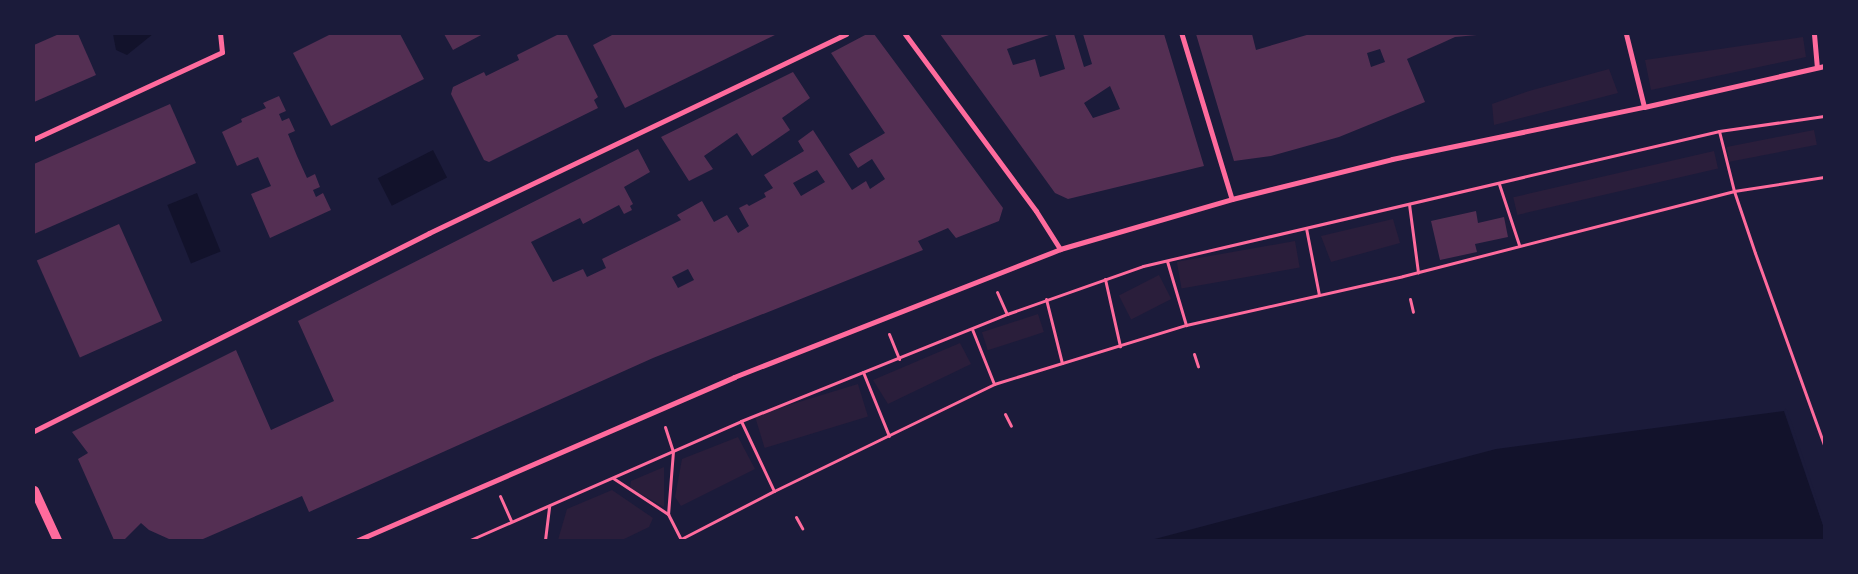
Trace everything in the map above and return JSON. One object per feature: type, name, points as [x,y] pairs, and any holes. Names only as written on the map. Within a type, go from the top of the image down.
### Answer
[{"type":"street","points":[[34,139],[222,52],[220,34]]},
{"type":"street","points":[[34,431],[429,233],[846,34]]},
{"type":"street","points":[[905,34],[1036,211],[1060,249]]},
{"type":"street","points":[[1182,34],[1232,199]]},
{"type":"street","points":[[1626,34],[1644,107]]},
{"type":"street","points":[[1814,34],[1817,67]]},
{"type":"street","points":[[358,540],[494,483],[659,408],[1060,249],[1232,199],[1392,159],[1644,107],[1824,66]]},
{"type":"street","points":[[34,490],[57,540]]},
{"type":"path","points":[[470,540],[741,421],[1007,314],[1105,279],[1167,261],[1719,131],[1824,116]]},
{"type":"path","points":[[1719,131],[1734,190],[1824,445]]},
{"type":"path","points":[[665,427],[673,451],[668,514],[680,540],[774,491],[994,384],[1062,362],[1186,325],[1418,272],[1734,190],[1824,178]]},
{"type":"path","points":[[1499,184],[1518,245]]},
{"type":"path","points":[[1409,204],[1418,272]]},
{"type":"path","points":[[1306,228],[1319,295]]},
{"type":"path","points":[[1167,261],[1186,325]]},
{"type":"path","points":[[990,276],[1007,314]]},
{"type":"path","points":[[1105,279],[1120,346]]},
{"type":"path","points":[[1046,299],[1062,362]]},
{"type":"path","points":[[1410,299],[1414,312]]},
{"type":"path","points":[[884,319],[899,359]]},
{"type":"path","points":[[972,329],[994,384]]},
{"type":"path","points":[[1194,354],[1198,366]]},
{"type":"path","points":[[863,372],[889,436]]},
{"type":"path","points":[[1005,414],[1011,426]]},
{"type":"path","points":[[741,421],[774,491]]},
{"type":"path","points":[[613,477],[668,514]]},
{"type":"path","points":[[494,483],[511,521]]},
{"type":"path","points":[[546,540],[549,506]]},
{"type":"path","points":[[796,517],[802,528]]},
{"type":"shaded area","points":[[113,34],[153,34],[127,55],[116,50]]},
{"type":"shaded area","points":[[1803,37],[1806,57],[1651,90],[1645,60]]},
{"type":"shaded area","points":[[1609,69],[1618,93],[1494,125],[1492,104],[1529,91]]},
{"type":"shaded area","points":[[1814,130],[1817,145],[1729,162],[1727,147]]},
{"type":"shaded area","points":[[433,150],[447,178],[392,206],[378,178]]},
{"type":"shaded area","points":[[1714,151],[1718,169],[1517,215],[1513,197]]},
{"type":"shaded area","points":[[197,193],[221,251],[191,263],[167,205]]},
{"type":"shaded area","points":[[1393,219],[1400,243],[1331,262],[1321,236]]},
{"type":"shaded area","points":[[1295,241],[1300,268],[1182,288],[1177,262]]},
{"type":"shaded area","points":[[1159,275],[1171,299],[1131,319],[1119,295]]},
{"type":"shaded area","points":[[1038,314],[1044,332],[988,350],[982,332]]},
{"type":"shaded area","points":[[960,343],[971,364],[888,404],[873,380]]},
{"type":"shaded area","points":[[858,384],[868,417],[765,448],[755,416]]},
{"type":"shaded area","points":[[1784,411],[1824,528],[1824,540],[1151,540],[1496,449]]},
{"type":"shaded area","points":[[738,437],[755,469],[681,506],[675,497],[682,459]]},
{"type":"shaded area","points":[[664,467],[664,507],[630,488],[631,481]]},
{"type":"shaded area","points":[[612,490],[653,518],[649,527],[622,540],[558,540],[567,509]]},
{"type":"pier","points":[[1784,408],[1787,410],[1824,520],[1824,528]]},
{"type":"building","points":[[59,34],[78,34],[96,75],[34,102],[34,45]]},
{"type":"building","points":[[331,34],[400,34],[424,79],[331,126],[293,53]]},
{"type":"building","points":[[444,34],[483,34],[453,50]]},
{"type":"building","points":[[559,34],[567,35],[598,97],[594,100],[598,108],[489,162],[484,160],[451,94],[453,87],[484,72],[486,76],[519,60],[517,55]]},
{"type":"building","points":[[614,34],[777,34],[625,108],[593,45]]},
{"type":"building","points":[[867,34],[874,34],[1003,208],[999,221],[956,238],[948,228],[918,241],[923,250],[653,358],[309,512],[302,496],[203,539],[169,539],[149,530],[141,523],[124,540],[114,540],[78,459],[88,453],[72,432],[236,350],[271,430],[334,401],[298,321],[638,149],[650,172],[624,187],[633,204],[630,206],[632,210],[624,214],[619,205],[583,224],[580,218],[531,242],[553,282],[583,269],[587,277],[606,268],[602,259],[681,220],[677,215],[702,201],[714,222],[727,215],[738,233],[749,226],[739,208],[747,204],[749,206],[766,197],[764,193],[773,188],[764,175],[804,151],[798,141],[813,130],[852,190],[866,181],[870,189],[885,179],[872,159],[858,168],[849,154],[885,133],[831,53]],"holes":[[[817,170],[825,182],[801,196],[793,183]],[[688,269],[694,280],[678,288],[672,277]]]},
{"type":"building","points":[[940,34],[1052,34],[1007,49],[1013,65],[1035,59],[1040,77],[1065,69],[1055,34],[1074,34],[1084,67],[1092,64],[1083,34],[1164,34],[1204,166],[1068,199],[1055,193]],"holes":[[[1110,86],[1120,109],[1093,118],[1084,103]]]},
{"type":"building","points":[[1196,34],[1252,34],[1256,50],[1310,34],[1477,35],[1455,37],[1407,59],[1425,102],[1339,137],[1271,156],[1234,161]],"holes":[[[1380,49],[1385,62],[1371,67],[1367,53]]]},
{"type":"building","points":[[793,72],[810,98],[782,118],[790,130],[752,156],[737,133],[704,156],[713,169],[689,181],[661,137]]},
{"type":"building","points":[[279,96],[286,111],[279,114],[282,121],[289,118],[295,131],[288,134],[307,178],[315,174],[320,187],[313,190],[316,197],[323,193],[331,210],[270,238],[251,194],[271,186],[258,157],[237,166],[222,132],[242,122],[241,119],[266,108],[263,103]]},
{"type":"building","points":[[170,104],[196,163],[34,234],[34,164]]},
{"type":"building","points":[[1476,211],[1478,223],[1504,217],[1508,237],[1475,244],[1477,252],[1440,260],[1431,221]]},
{"type":"building","points":[[119,224],[162,321],[80,357],[37,261]]}]
